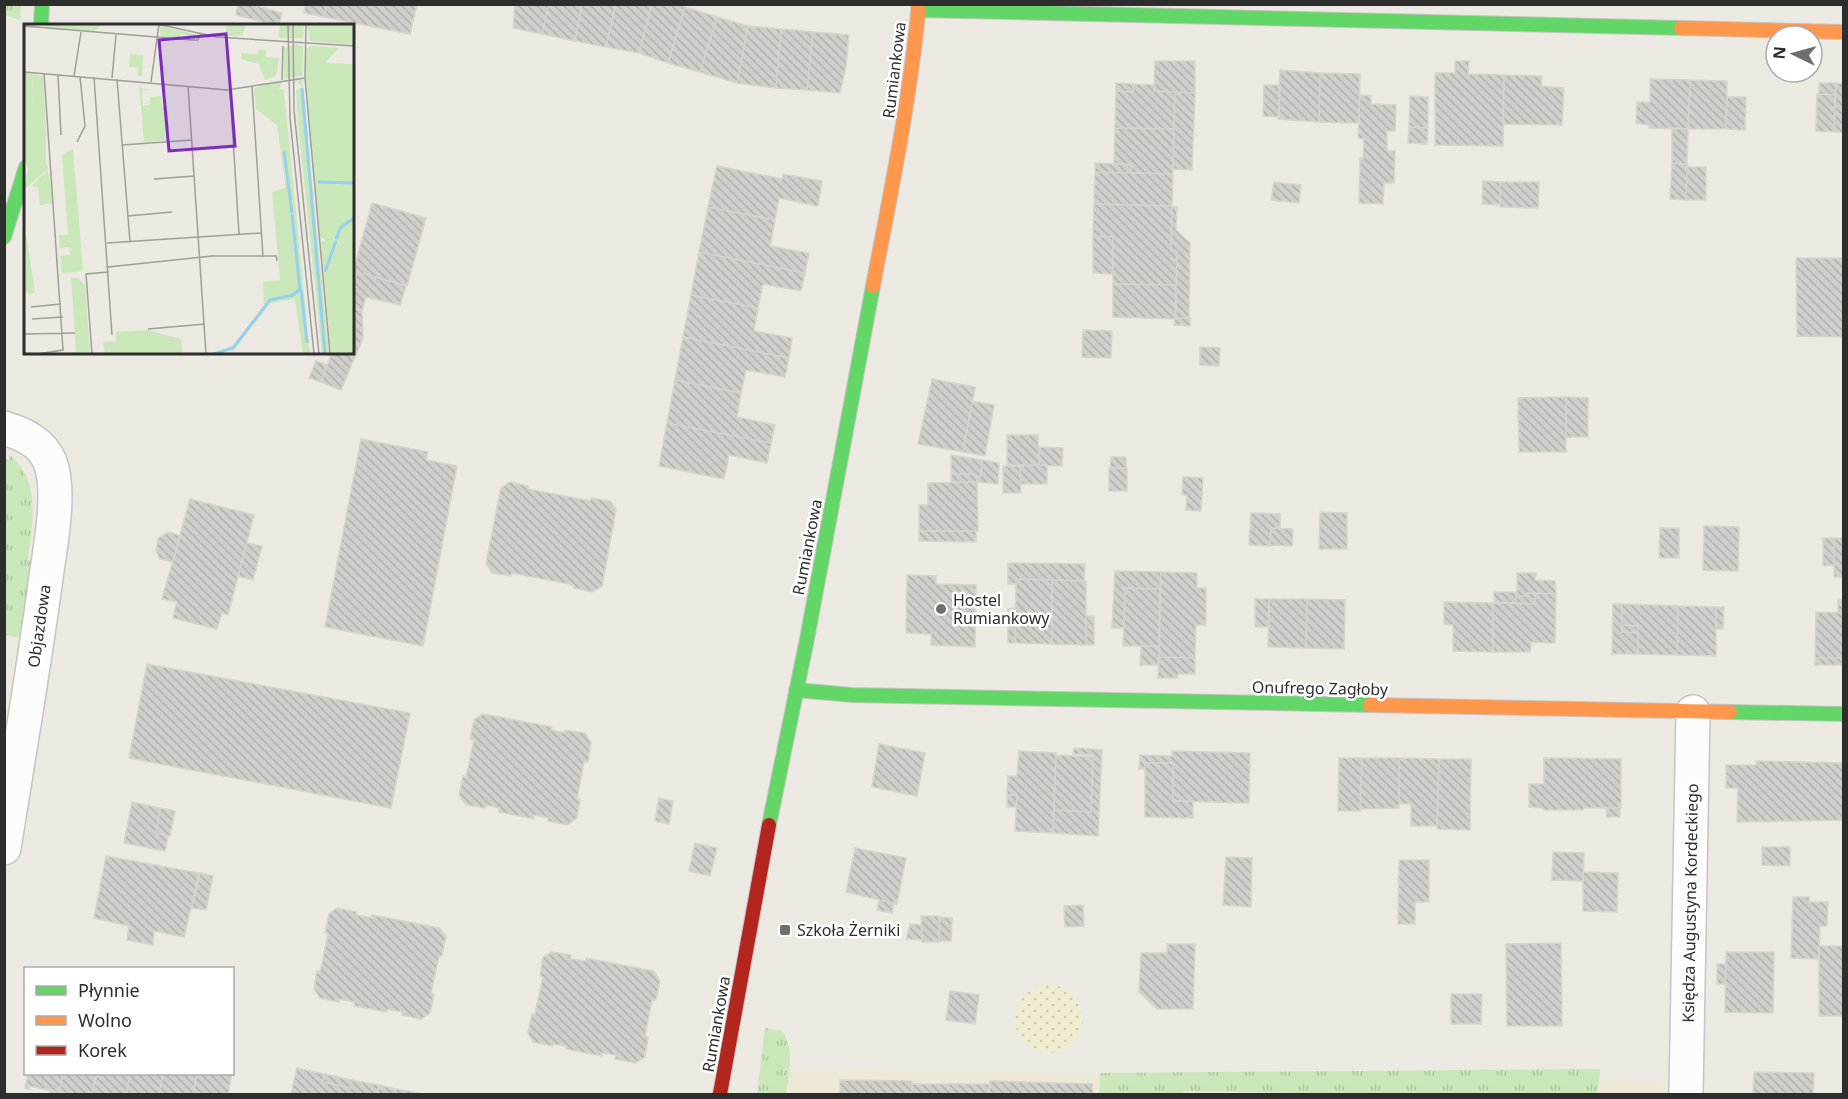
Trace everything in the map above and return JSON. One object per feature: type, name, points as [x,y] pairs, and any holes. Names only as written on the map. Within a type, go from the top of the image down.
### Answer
[{"type":"street","points":[[41,24],[42,4]]},
{"type":"street","points":[[919,7],[1087,16],[1844,32]]},
{"type":"street","name":"Rumiankowa","points":[[720,1095],[750,922],[905,118],[914,66],[919,7]]},
{"type":"street","points":[[4,237],[24,173]]},
{"type":"street","name":"Objazdowa","points":[[4,428],[24,435],[41,448],[50,461],[55,488],[52,529],[34,666],[4,848]]},
{"type":"street","name":"Onufrego Zagłoby","points":[[796,690],[863,696],[1844,714]]},
{"type":"street","name":"Księdza Augustyna Kordeckiego","points":[[1686,1095],[1693,712]]},
{"type":"shaded area","points":[[767,1069],[1663,1081],[1663,1094],[762,1094]]},
{"type":"green space","points":[[4,5],[21,5],[20,20],[5,15]]},
{"type":"green space","points":[[10,455],[27,478],[32,504],[28,560],[32,561],[23,638],[5,635],[4,459],[9,460]]},
{"type":"green space","points":[[765,1028],[782,1031],[789,1045],[790,1061],[786,1094],[757,1094]]},
{"type":"green space","points":[[1600,1069],[1598,1094],[1184,1091],[1183,1094],[1099,1094],[1100,1073]]},
{"type":"sand","points":[[1056,985],[1068,991],[1077,1000],[1083,1012],[1081,1032],[1073,1043],[1056,1053],[1042,1053],[1025,1043],[1017,1032],[1015,1012],[1025,995],[1036,987]]},
{"type":"building","points":[[238,4],[250,4],[282,13],[279,24],[236,15]]},
{"type":"building","points":[[305,4],[327,4],[324,17],[304,13]]},
{"type":"building","points":[[327,4],[417,4],[410,34],[324,17]]},
{"type":"building","points":[[515,4],[549,4],[542,34],[513,28]]},
{"type":"building","points":[[549,4],[582,4],[575,41],[542,34]]},
{"type":"building","points":[[582,4],[616,4],[606,47],[575,41]]},
{"type":"building","points":[[616,4],[652,4],[639,53],[606,47]]},
{"type":"building","points":[[652,4],[676,4],[685,7],[668,63],[639,53]]},
{"type":"building","points":[[685,7],[717,17],[700,72],[668,63]]},
{"type":"building","points":[[717,17],[748,26],[737,83],[700,72]]},
{"type":"building","points":[[748,26],[781,29],[776,88],[737,83]]},
{"type":"building","points":[[781,29],[813,32],[807,90],[776,88]]},
{"type":"building","points":[[813,32],[849,35],[840,93],[807,90]]},
{"type":"building","points":[[1155,61],[1195,61],[1195,93],[1154,91]]},
{"type":"building","points":[[1455,61],[1469,61],[1468,74],[1504,75],[1503,146],[1435,145],[1435,73],[1455,73]]},
{"type":"building","points":[[1280,70],[1320,73],[1319,122],[1278,119]]},
{"type":"building","points":[[1320,73],[1360,74],[1359,123],[1319,122]]},
{"type":"building","points":[[1504,75],[1542,76],[1541,86],[1564,88],[1562,125],[1503,124]]},
{"type":"building","points":[[1650,79],[1690,80],[1688,129],[1649,128],[1649,125],[1636,123],[1637,102],[1650,102]]},
{"type":"building","points":[[1690,80],[1727,81],[1726,129],[1688,129]]},
{"type":"building","points":[[1116,83],[1133,84],[1133,92],[1116,91]]},
{"type":"building","points":[[1836,83],[1835,95],[1819,94],[1819,84]]},
{"type":"building","points":[[1836,83],[1844,84],[1844,132],[1834,132]]},
{"type":"building","points":[[1133,84],[1155,85],[1154,91],[1175,92],[1174,129],[1115,128],[1116,91],[1133,92]]},
{"type":"building","points":[[1264,85],[1280,85],[1279,117],[1263,116]]},
{"type":"building","points":[[1175,92],[1195,93],[1192,170],[1173,169]]},
{"type":"building","points":[[1817,94],[1835,95],[1834,132],[1816,131]]},
{"type":"building","points":[[1360,95],[1371,96],[1371,104],[1396,105],[1395,131],[1387,131],[1387,151],[1395,151],[1394,183],[1384,183],[1383,204],[1359,203],[1360,158],[1363,158],[1364,139],[1358,138]]},
{"type":"building","points":[[1410,96],[1428,97],[1428,128],[1409,127]]},
{"type":"building","points":[[1727,97],[1746,97],[1745,130],[1726,129]]},
{"type":"building","points":[[1409,127],[1428,128],[1427,144],[1408,143]]},
{"type":"building","points":[[1115,128],[1174,129],[1173,174],[1131,173],[1131,165],[1114,163]]},
{"type":"building","points":[[1672,128],[1688,129],[1687,164],[1672,163]]},
{"type":"building","points":[[1095,163],[1131,165],[1131,173],[1095,172]]},
{"type":"building","points":[[1672,163],[1687,164],[1686,200],[1670,199]]},
{"type":"building","points":[[717,166],[782,179],[783,174],[822,181],[818,206],[779,198],[775,220],[708,207]]},
{"type":"building","points":[[1687,167],[1706,167],[1706,200],[1686,200]]},
{"type":"building","points":[[1095,172],[1173,174],[1172,206],[1094,204]]},
{"type":"building","points":[[1483,181],[1500,182],[1500,205],[1482,204]]},
{"type":"building","points":[[1274,182],[1301,185],[1299,203],[1271,200]]},
{"type":"building","points":[[1500,182],[1539,182],[1538,208],[1500,207]]},
{"type":"building","points":[[372,203],[426,218],[407,286],[357,272],[358,270],[354,269]]},
{"type":"building","points":[[1094,204],[1172,206],[1171,251],[1177,251],[1176,285],[1113,284],[1113,237],[1093,236]]},
{"type":"building","points":[[708,207],[775,220],[770,246],[809,253],[805,273],[699,252]]},
{"type":"building","points":[[1172,207],[1177,207],[1176,230],[1190,243],[1189,318],[1175,318],[1177,251],[1171,251]]},
{"type":"building","points":[[1093,236],[1113,237],[1113,274],[1093,273]]},
{"type":"building","points":[[699,252],[805,273],[801,291],[763,284],[758,308],[691,295]]},
{"type":"building","points":[[1796,258],[1843,258],[1844,337],[1797,336]]},
{"type":"building","points":[[354,269],[358,270],[354,282]]},
{"type":"building","points":[[357,272],[406,286],[400,305],[366,297],[362,311],[354,308],[354,282]]},
{"type":"building","points":[[1113,284],[1176,285],[1176,319],[1113,317]]},
{"type":"building","points":[[691,295],[758,308],[754,331],[792,338],[789,358],[683,337]]},
{"type":"building","points":[[354,308],[362,311],[363,338],[341,390],[321,382],[331,354],[354,354]]},
{"type":"building","points":[[1175,318],[1190,318],[1190,326],[1174,325]]},
{"type":"building","points":[[1083,330],[1112,331],[1111,358],[1082,357]]},
{"type":"building","points":[[683,337],[789,358],[785,377],[746,370],[741,393],[675,380]]},
{"type":"building","points":[[1200,347],[1220,348],[1219,366],[1200,365]]},
{"type":"building","points":[[316,361],[327,365],[321,382],[309,378]]},
{"type":"building","points":[[932,379],[975,387],[963,452],[918,444]]},
{"type":"building","points":[[675,380],[741,393],[737,417],[775,425],[771,443],[667,423]]},
{"type":"building","points":[[1566,397],[1566,452],[1519,452],[1518,398]]},
{"type":"building","points":[[1566,397],[1588,398],[1588,437],[1566,437]]},
{"type":"building","points":[[972,401],[994,405],[985,456],[963,452]]},
{"type":"building","points":[[667,423],[771,443],[767,463],[729,455],[724,479],[659,466]]},
{"type":"building","points":[[1007,435],[1038,435],[1039,465],[1007,465]]},
{"type":"building","points":[[361,439],[428,452],[426,460],[457,466],[423,646],[325,627]]},
{"type":"building","points":[[1039,447],[1063,448],[1062,466],[1039,465]]},
{"type":"building","points":[[951,455],[982,460],[981,476],[951,474]]},
{"type":"building","points":[[1111,457],[1126,457],[1126,468],[1110,468]]},
{"type":"building","points":[[982,460],[999,463],[998,484],[977,482],[977,476],[981,476]]},
{"type":"building","points":[[1047,465],[1047,484],[1021,484],[1020,466]]},
{"type":"building","points":[[1003,466],[1020,466],[1021,493],[1003,493]]},
{"type":"building","points":[[1109,468],[1127,468],[1127,491],[1109,491]]},
{"type":"building","points":[[951,474],[976,474],[977,482],[951,482]]},
{"type":"building","points":[[1183,477],[1203,478],[1201,511],[1186,510],[1187,495],[1182,495]]},
{"type":"building","points":[[510,482],[528,486],[528,489],[590,501],[591,498],[610,501],[616,510],[602,586],[593,592],[574,588],[574,585],[512,573],[511,576],[492,573],[486,563],[501,488]]},
{"type":"building","points":[[977,482],[978,531],[919,531],[919,505],[928,505],[928,483]]},
{"type":"building","points":[[190,499],[254,515],[228,615],[222,613],[217,629],[173,618],[177,602],[162,599]]},
{"type":"building","points":[[1320,512],[1347,513],[1347,549],[1319,549]]},
{"type":"building","points":[[1251,513],[1280,514],[1280,528],[1271,528],[1270,546],[1249,545]]},
{"type":"building","points":[[1704,526],[1739,527],[1738,571],[1703,570]]},
{"type":"building","points":[[1271,528],[1293,529],[1292,546],[1270,545]]},
{"type":"building","points":[[1660,528],[1679,528],[1679,558],[1659,558]]},
{"type":"building","points":[[919,531],[976,531],[976,542],[919,541]]},
{"type":"building","points":[[169,532],[180,536],[173,562],[160,559],[156,551],[158,538]]},
{"type":"building","points":[[1823,538],[1834,538],[1834,565],[1823,566]]},
{"type":"building","points":[[1834,538],[1844,538],[1844,577],[1834,577]]},
{"type":"building","points":[[247,543],[262,546],[253,580],[238,576]]},
{"type":"building","points":[[1008,563],[1085,564],[1084,581],[1016,579],[1016,584],[1008,584]]},
{"type":"building","points":[[1115,571],[1161,572],[1160,589],[1125,588],[1124,628],[1112,628]]},
{"type":"building","points":[[1161,572],[1197,573],[1197,588],[1206,588],[1206,625],[1196,625],[1195,658],[1159,657]]},
{"type":"building","points":[[1517,573],[1536,573],[1535,580],[1555,581],[1556,594],[1528,593],[1528,596],[1516,596],[1516,603],[1494,602],[1494,592],[1517,592]]},
{"type":"building","name":"Hostel Rumiankowy","points":[[907,575],[936,576],[936,584],[976,585],[975,647],[931,645],[931,634],[906,633]]},
{"type":"building","points":[[1016,579],[1052,580],[1052,644],[1015,643]]},
{"type":"building","points":[[1052,580],[1086,581],[1086,645],[1052,644]]},
{"type":"building","points":[[1125,588],[1160,589],[1159,646],[1123,646]]},
{"type":"building","points":[[1528,593],[1535,593],[1535,604],[1516,603],[1516,596],[1528,596]]},
{"type":"building","points":[[1535,593],[1556,594],[1555,643],[1531,642],[1530,652],[1493,652],[1493,603],[1535,604]]},
{"type":"building","points":[[1255,599],[1269,599],[1269,627],[1255,627]]},
{"type":"building","points":[[1269,599],[1307,599],[1306,648],[1268,647]]},
{"type":"building","points":[[1307,599],[1345,600],[1344,649],[1306,648]]},
{"type":"building","points":[[1838,600],[1844,600],[1844,613],[1838,613]]},
{"type":"building","points":[[1444,602],[1493,603],[1493,652],[1453,651],[1453,625],[1444,624]]},
{"type":"building","points":[[1613,604],[1622,604],[1622,632],[1638,633],[1638,654],[1612,654]]},
{"type":"building","points":[[1622,604],[1678,606],[1677,655],[1638,654],[1638,626],[1622,625]]},
{"type":"building","points":[[1678,606],[1716,607],[1716,656],[1677,655]]},
{"type":"building","points":[[1716,607],[1724,607],[1723,629],[1716,629]]},
{"type":"building","points":[[1016,608],[1015,643],[1008,643],[1008,609]]},
{"type":"building","points":[[1816,612],[1844,613],[1844,658],[1815,658]]},
{"type":"building","points":[[1086,616],[1094,616],[1094,645],[1086,645]]},
{"type":"building","points":[[1622,625],[1638,626],[1638,633],[1622,632]]},
{"type":"building","points":[[1141,646],[1159,646],[1158,665],[1140,665]]},
{"type":"building","points":[[1159,657],[1195,658],[1195,674],[1178,674],[1177,678],[1158,678]]},
{"type":"building","points":[[1815,658],[1842,658],[1842,665],[1815,665]]},
{"type":"building","points":[[147,664],[410,713],[391,808],[129,758]]},
{"type":"building","points":[[483,714],[552,727],[551,730],[565,733],[565,730],[585,733],[591,743],[588,762],[584,762],[577,799],[580,799],[577,818],[567,825],[534,815],[534,819],[499,812],[500,808],[486,805],[485,808],[466,805],[459,795],[463,776],[466,777],[474,740],[470,739],[474,720]]},
{"type":"building","points":[[879,744],[925,753],[917,796],[872,787]]},
{"type":"building","points":[[1074,748],[1102,750],[1098,836],[1053,833],[1054,810],[1091,812],[1093,755],[1073,754]]},
{"type":"building","points":[[1019,751],[1056,753],[1053,833],[1015,831],[1017,795],[1007,795],[1008,776],[1017,776]]},
{"type":"building","points":[[1172,751],[1250,753],[1249,803],[1173,801],[1173,763],[1145,763],[1145,769],[1139,769],[1140,755],[1172,756]]},
{"type":"building","points":[[1056,755],[1093,757],[1091,812],[1054,810]]},
{"type":"building","points":[[1339,758],[1362,758],[1360,811],[1338,811]]},
{"type":"building","points":[[1362,758],[1399,758],[1399,808],[1360,809]]},
{"type":"building","points":[[1399,758],[1439,759],[1437,826],[1411,826],[1411,804],[1399,804]]},
{"type":"building","points":[[1544,758],[1621,759],[1621,808],[1544,810],[1529,807],[1529,784],[1544,784]]},
{"type":"building","points":[[1439,759],[1471,759],[1470,830],[1437,829]]},
{"type":"building","points":[[1756,761],[1844,763],[1844,820],[1737,822],[1738,788],[1726,788],[1726,765],[1757,765]]},
{"type":"building","points":[[1145,763],[1173,763],[1173,801],[1193,801],[1193,818],[1145,817]]},
{"type":"building","points":[[1007,795],[1017,795],[1016,807],[1007,807]]},
{"type":"building","points":[[659,798],[673,801],[669,824],[655,821]]},
{"type":"building","points":[[132,802],[160,808],[156,833],[168,836],[165,851],[124,843]]},
{"type":"building","points":[[160,808],[175,811],[170,836],[156,833]]},
{"type":"building","points":[[1606,808],[1620,808],[1620,817],[1607,817]]},
{"type":"building","points":[[695,843],[717,848],[710,876],[689,871]]},
{"type":"building","points":[[1762,847],[1790,847],[1790,866],[1762,865]]},
{"type":"building","points":[[855,848],[906,858],[897,904],[846,892]]},
{"type":"building","points":[[1553,852],[1584,853],[1583,881],[1552,880]]},
{"type":"building","points":[[106,856],[199,873],[184,937],[154,931],[153,945],[127,940],[129,926],[94,918]]},
{"type":"building","points":[[1226,857],[1252,858],[1251,907],[1223,905]]},
{"type":"building","points":[[1399,860],[1429,860],[1429,902],[1415,902],[1415,924],[1398,924]]},
{"type":"building","points":[[1583,872],[1618,873],[1617,912],[1583,911]]},
{"type":"building","points":[[200,873],[213,876],[206,910],[192,908]]},
{"type":"building","points":[[1793,897],[1809,897],[1809,902],[1828,902],[1827,926],[1820,926],[1819,959],[1791,958]]},
{"type":"building","points":[[879,900],[894,903],[892,913],[877,910]]},
{"type":"building","points":[[1083,905],[1084,926],[1065,927],[1064,906]]},
{"type":"building","points":[[337,908],[357,912],[356,915],[372,918],[372,915],[439,928],[446,937],[442,956],[439,956],[431,993],[434,994],[430,1013],[421,1019],[388,1009],[387,1012],[354,1006],[355,1002],[339,999],[339,1002],[320,998],[314,989],[317,971],[320,972],[328,934],[325,933],[329,914]]},
{"type":"building","points":[[921,916],[940,916],[939,942],[922,942]]},
{"type":"building","points":[[939,917],[952,918],[951,941],[939,941]]},
{"type":"building","points":[[910,924],[922,925],[922,940],[906,939]]},
{"type":"building","points":[[1561,943],[1562,1026],[1507,1026],[1506,944]]},
{"type":"building","points":[[1167,944],[1195,944],[1193,1009],[1157,1009],[1139,992],[1141,953],[1167,953]]},
{"type":"building","points":[[1819,946],[1844,946],[1844,1016],[1819,1016]]},
{"type":"building","points":[[552,952],[571,955],[570,959],[585,961],[586,958],[653,971],[660,981],[656,1000],[652,1000],[645,1036],[648,1037],[645,1057],[635,1063],[615,1059],[616,1055],[602,1053],[602,1056],[566,1049],[567,1046],[533,1042],[528,1033],[532,1014],[535,1014],[543,977],[540,976],[543,957]]},
{"type":"building","points":[[1726,952],[1774,952],[1773,1013],[1725,1012]]},
{"type":"building","points":[[1717,964],[1726,964],[1725,984],[1717,984]]},
{"type":"building","points":[[950,991],[979,995],[975,1024],[946,1020]]},
{"type":"building","points":[[1451,994],[1482,994],[1481,1024],[1451,1024]]},
{"type":"building","points":[[297,1068],[324,1074],[323,1082],[351,1088],[352,1080],[379,1085],[377,1094],[291,1094]]},
{"type":"building","points":[[1754,1072],[1814,1073],[1813,1094],[1753,1094]]},
{"type":"building","points":[[324,1074],[352,1080],[351,1088],[323,1082]]},
{"type":"building","points":[[28,1075],[63,1075],[59,1092],[29,1086],[29,1089],[25,1088]]},
{"type":"building","points":[[63,1075],[96,1075],[92,1094],[59,1092]]},
{"type":"building","points":[[97,1075],[130,1075],[126,1094],[92,1094]]},
{"type":"building","points":[[130,1075],[163,1075],[159,1094],[126,1094]]},
{"type":"building","points":[[163,1075],[197,1075],[193,1094],[159,1094]]},
{"type":"building","points":[[197,1075],[232,1075],[228,1094],[193,1094]]},
{"type":"building","points":[[840,1080],[912,1081],[912,1094],[840,1094]]},
{"type":"building","points":[[990,1081],[1092,1084],[1093,1094],[989,1094]]},
{"type":"building","points":[[912,1084],[989,1084],[989,1094],[912,1094]]},
{"type":"building","points":[[379,1085],[396,1089],[395,1094],[377,1094]]},
{"type":"building","points":[[396,1089],[424,1094],[395,1094]]},
{"type":"building","points":[[50,1090],[59,1092],[59,1094],[49,1094]]},
{"type":"traffic: fast","points":[[41,24],[42,4]]},
{"type":"traffic: fast","points":[[918,10],[1681,28]]},
{"type":"traffic: fast","points":[[4,237],[24,173]]},
{"type":"traffic: fast","points":[[769,825],[807,639],[873,286]]},
{"type":"traffic: fast","points":[[796,690],[852,695],[1370,705]]},
{"type":"traffic: fast","points":[[1730,712],[1844,714]]},
{"type":"traffic: slow","points":[[873,286],[905,110],[919,4]]},
{"type":"traffic: slow","points":[[1681,28],[1844,32]]},
{"type":"traffic: slow","points":[[1370,705],[1730,712]]},
{"type":"traffic: jam","points":[[720,1094],[769,825]]},
{"type":"place","name":"Hostel Rumiankowy","points":[[941,609]]},
{"type":"place","name":"Szkoła Żerniki","points":[[785,930]]}]
